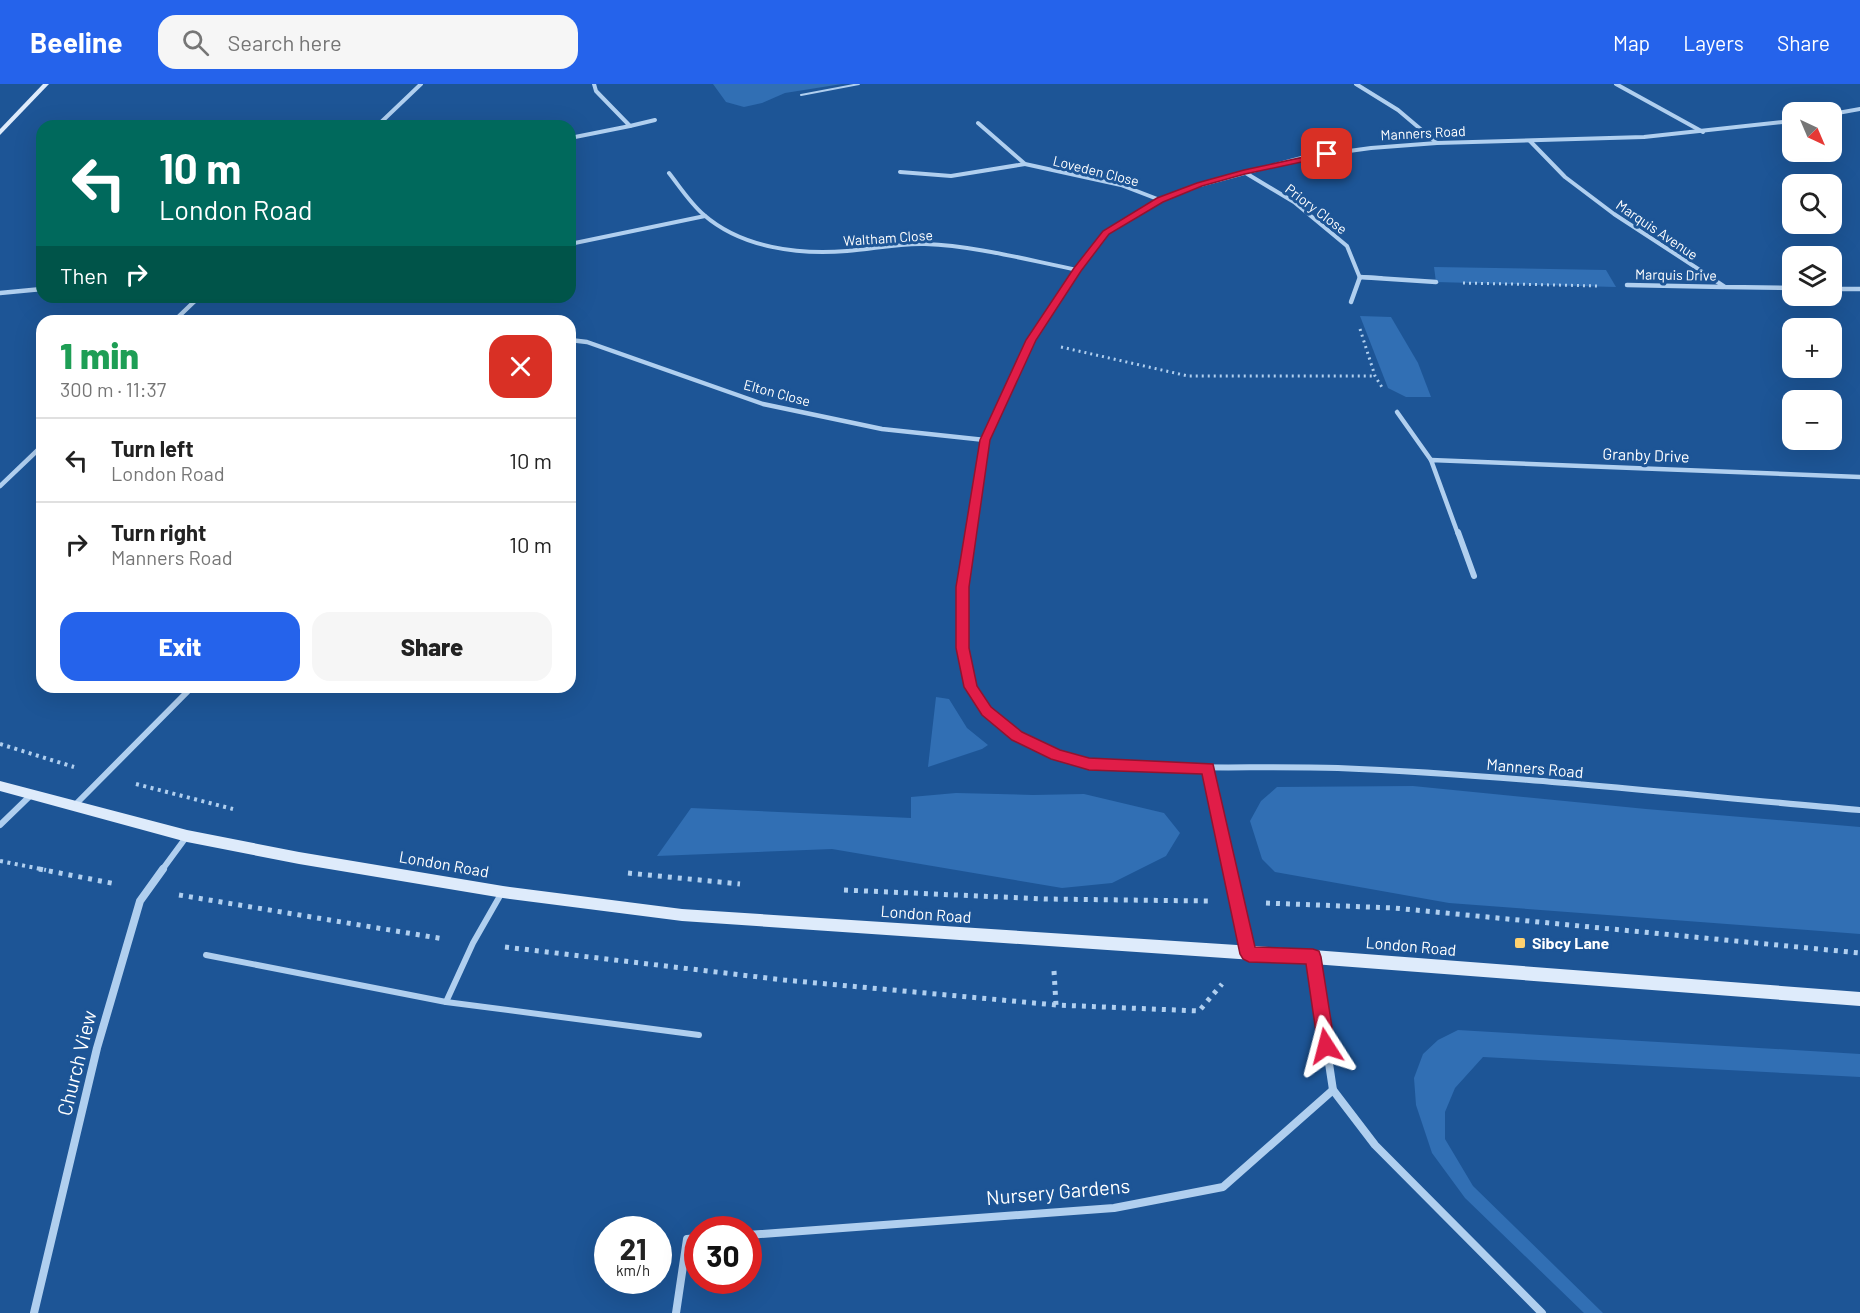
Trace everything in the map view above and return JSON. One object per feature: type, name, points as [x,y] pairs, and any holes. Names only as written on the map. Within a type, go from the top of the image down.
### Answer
[{"type":"main road","points":[[0,133],[46,84]]},
{"type":"main road","name":"London Road","points":[[0,786],[187,836],[299,858],[503,892],[682,915],[1313,957],[1860,999]]},
{"type":"street","points":[[383,120],[421,84]]},
{"type":"street","points":[[594,84],[596,92],[630,126]]},
{"type":"street","points":[[1356,84],[1398,110],[1437,143]]},
{"type":"street","points":[[1616,84],[1703,132]]},
{"type":"street","points":[[1842,112],[1860,109]]},
{"type":"street","points":[[576,137],[655,120]]},
{"type":"street","name":"Loveden Close","points":[[978,123],[1025,164]]},
{"type":"street","name":"Manners Road","points":[[1782,123],[1703,132],[1530,141],[1437,143],[1371,148],[1305,157],[1200,184],[1160,200],[1106,233],[1077,270],[1031,340],[985,440],[963,587],[962,648],[971,687],[987,711],[1017,736],[1056,755],[1089,764],[1208,769],[1335,768],[1436,773],[1860,810]]},
{"type":"street","name":"Marquis Avenue","points":[[1530,141],[1565,177],[1606,208],[1725,287]]},
{"type":"street","name":"Loveden Close","points":[[900,172],[951,176],[1025,164],[1121,185],[1160,200]]},
{"type":"street","name":"Priory Close","points":[[1244,172],[1293,202],[1347,246],[1360,277]]},
{"type":"street","name":"Waltham Close","points":[[669,173],[705,216],[729,231],[763,244],[800,250],[837,252],[923,244],[957,246],[1077,270]]},
{"type":"street","points":[[576,243],[705,216]]},
{"type":"street","points":[[1352,302],[1360,277],[1436,282]]},
{"type":"street","name":"Marquis Drive","points":[[1627,285],[1725,287]]},
{"type":"street","points":[[1725,287],[1782,288]]},
{"type":"street","points":[[1842,289],[1860,289]]},
{"type":"street","points":[[0,293],[36,290]]},
{"type":"street","points":[[180,315],[193,303]]},
{"type":"street","name":"Elton Close","points":[[576,341],[587,342],[763,404],[882,429],[985,440]]},
{"type":"street","points":[[1397,412],[1431,460],[1474,576]]},
{"type":"street","points":[[0,486],[36,452]]},
{"type":"street","name":"Granby Drive","points":[[1431,460],[1860,477]]},
{"type":"street","points":[[74,806],[186,693]]},
{"type":"street","points":[[1208,769],[1249,954]]},
{"type":"street","points":[[0,825],[32,794]]},
{"type":"street","name":"Church View","points":[[34,1313],[97,1048],[140,901],[187,836]]},
{"type":"street","points":[[1313,957],[1333,1090],[1375,1145],[1542,1313]]},
{"type":"street","name":"Nursery Gardens","points":[[762,1234],[1114,1208],[1223,1187],[1333,1090]]},
{"type":"street","points":[[676,1313],[684,1259]]},
{"type":"lane","points":[[801,95],[859,84]]},
{"type":"lane","points":[[446,1002],[474,944],[503,892]]},
{"type":"lane","points":[[206,955],[446,1002],[699,1035]]},
{"type":"path","points":[[1436,282],[1616,287],[1627,285]]},
{"type":"path","points":[[1352,302],[1375,376],[1397,412]]},
{"type":"path","points":[[1031,340],[1188,376],[1375,376]]},
{"type":"path","points":[[0,744],[237,811]]},
{"type":"path","points":[[0,861],[148,890],[474,944],[784,980],[1056,1005],[1199,1011],[1249,954]]},
{"type":"path","points":[[624,872],[749,885]]},
{"type":"path","points":[[843,890],[1046,899],[1237,902],[1394,908],[1860,953]]},
{"type":"path","points":[[1046,899],[1052,940],[1056,1005]]},
{"type":"shaded area","points":[[713,84],[842,84],[785,93],[762,103],[744,107],[726,102]]},
{"type":"shaded area","points":[[1434,267],[1606,270],[1616,287],[1436,282]]},
{"type":"shaded area","points":[[1360,316],[1391,317],[1418,363],[1431,397],[1406,397],[1388,388]]},
{"type":"shaded area","points":[[936,697],[949,699],[967,728],[988,745],[928,767]]},
{"type":"shaded area","points":[[1413,786],[1860,827],[1860,934],[1449,903],[1275,872],[1262,859],[1250,821],[1261,801],[1277,787]]},
{"type":"shaded area","points":[[956,793],[1084,794],[1164,813],[1180,833],[1166,856],[1112,883],[1062,888],[832,849],[657,856],[691,808],[911,818],[911,797]]},
{"type":"shaded area","points":[[1458,1030],[1860,1054],[1860,1077],[1483,1057],[1455,1088],[1445,1112],[1445,1139],[1473,1186],[1603,1313],[1584,1313],[1465,1198],[1432,1153],[1416,1105],[1414,1078],[1423,1054],[1438,1040]]},
{"type":"place","name":"Sibcy Lane","points":[[1520,943]]},
{"type":"route","points":[[1326,1046],[1313,957],[1249,954],[1208,769],[1089,764],[1056,755],[1017,736],[987,711],[971,687],[962,648],[963,587],[985,440],[1031,340],[1077,270],[1106,233],[1160,200],[1200,184],[1305,157],[1327,154]]}]
